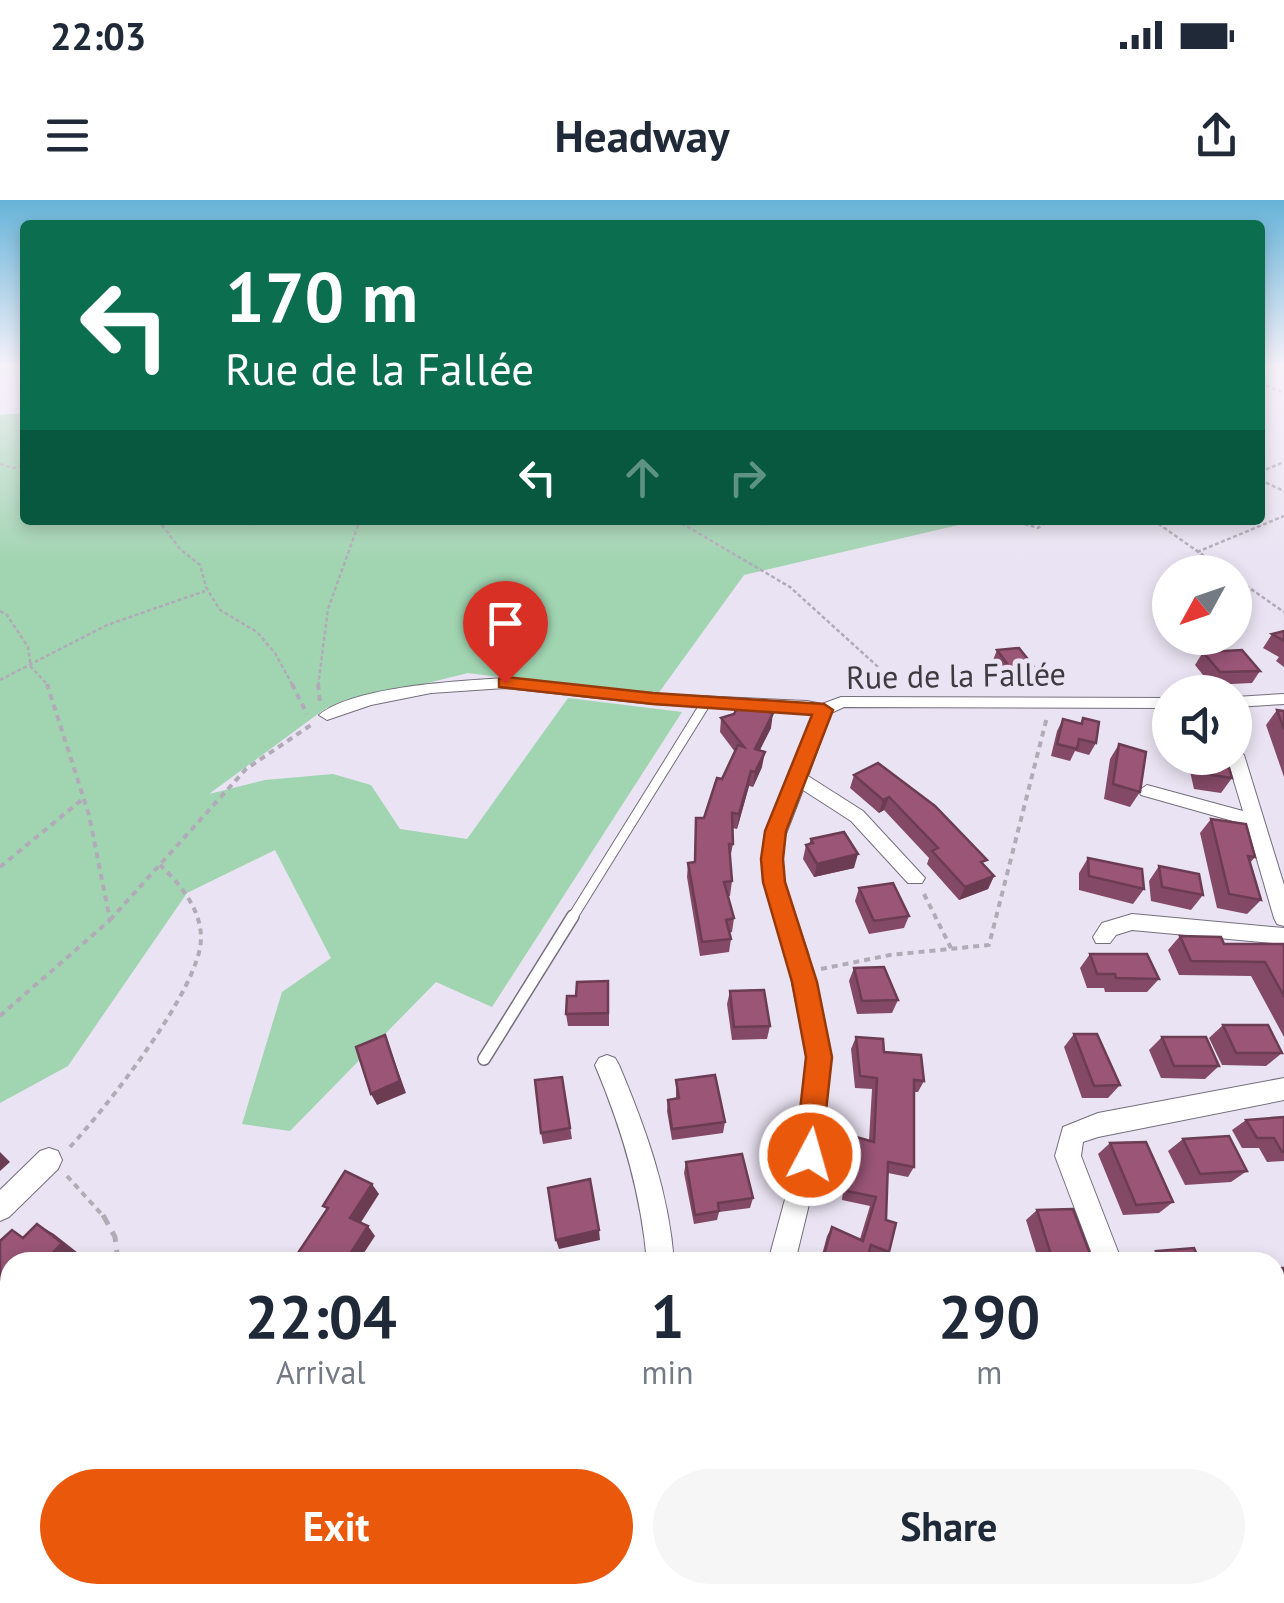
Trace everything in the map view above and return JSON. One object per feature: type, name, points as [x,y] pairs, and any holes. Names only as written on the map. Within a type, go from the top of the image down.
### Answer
[{"type":"street","name":"Rue de la Fallée","points":[[320,719],[367,701],[432,688],[505,683],[824,710],[841,702],[1152,703]]},
{"type":"street","points":[[1252,701],[1284,700]]},
{"type":"street","points":[[783,1252],[803,1188],[819,1057],[802,973],[774,882],[772,859],[776,831],[824,710]]},
{"type":"street","points":[[1241,775],[1284,918]]},
{"type":"street","points":[[797,778],[857,816],[915,878]]},
{"type":"street","points":[[1146,791],[1255,821]]},
{"type":"street","points":[[1103,936],[1109,929],[1132,922],[1284,936]]},
{"type":"street","points":[[607,1066],[635,1131],[652,1185],[660,1252]]},
{"type":"street","points":[[1104,1252],[1068,1156],[1072,1135],[1098,1125],[1284,1089]]},
{"type":"street","points":[[0,1208],[51,1162]]},
{"type":"lane","points":[[484,1059],[708,701]]},
{"type":"path","points":[[162,525],[180,549],[200,565],[205,592],[216,611],[258,634],[269,645],[320,719]]},
{"type":"path","points":[[320,719],[316,688],[337,569],[358,525]]},
{"type":"path","points":[[685,525],[772,575],[813,606],[902,688],[913,705]]},
{"type":"path","points":[[1160,525],[1202,555]]},
{"type":"path","points":[[1197,552],[1262,525]]},
{"type":"path","points":[[1252,590],[1284,612]]},
{"type":"path","points":[[0,680],[107,625],[205,592]]},
{"type":"path","points":[[0,611],[8,615],[28,647],[31,667],[49,686],[84,798],[110,920]]},
{"type":"path","points":[[802,973],[890,955],[989,945],[1048,712],[1044,704]]},
{"type":"path","points":[[0,1016],[110,920],[246,769],[320,719]]},
{"type":"path","points":[[0,868],[84,798]]},
{"type":"path","points":[[119,1252],[102,1213],[51,1162],[92,1124],[158,1035],[200,953],[200,934],[190,900],[180,883],[160,865]]},
{"type":"path","points":[[915,878],[951,948]]},
{"type":"green space","points":[[0,431],[20,431],[20,525],[959,525],[744,575],[655,698],[468,673],[326,708],[209,794],[265,780],[333,774],[371,785],[400,829],[467,839],[568,698],[682,712],[492,1007],[436,982],[290,1131],[242,1124],[282,992],[331,958],[275,850],[187,893],[68,1066],[0,1103]]},
{"type":"building","points":[[1019,648],[1034,667],[1011,669],[997,650]]},
{"type":"building","points":[[1206,655],[1246,655],[1260,671],[1220,672]]},
{"type":"building","points":[[739,705],[773,713],[755,749],[765,752],[755,772],[751,771],[739,814],[732,813],[732,881],[724,882],[734,918],[726,920],[731,939],[702,942],[688,863],[695,862],[696,818],[704,818],[717,778],[722,779],[738,745],[744,747],[721,718],[734,714]]},
{"type":"building","points":[[1277,710],[1284,711],[1284,729]]},
{"type":"building","points":[[1083,718],[1099,722],[1096,743],[1079,739],[1077,749],[1057,744],[1063,719],[1082,724]]},
{"type":"building","points":[[1119,744],[1146,752],[1140,792],[1113,784]]},
{"type":"building","points":[[878,763],[935,806],[987,860],[981,862],[994,876],[965,887],[932,851],[938,848],[889,797],[883,800],[854,775]]},
{"type":"building","points":[[1211,819],[1246,824],[1255,857],[1248,856],[1261,900],[1229,894]]},
{"type":"building","points":[[844,832],[858,854],[817,864],[806,845],[813,843],[811,839]]},
{"type":"building","points":[[1088,858],[1142,869],[1144,889],[1089,876]]},
{"type":"building","points":[[1159,866],[1199,874],[1203,895],[1162,887]]},
{"type":"building","points":[[893,883],[909,916],[874,921],[859,888]]},
{"type":"building","points":[[1180,936],[1221,937],[1224,944],[1284,944],[1284,996],[1265,962],[1191,961]]},
{"type":"building","points":[[1090,954],[1147,954],[1159,979],[1097,974]]},
{"type":"building","points":[[884,967],[898,1000],[862,1001],[854,968]]},
{"type":"building","points":[[608,981],[608,1013],[566,1014],[567,996],[576,996],[577,982]]},
{"type":"building","points":[[764,990],[770,1026],[734,1027],[730,991]]},
{"type":"building","points":[[1223,1025],[1268,1025],[1282,1053],[1236,1053]]},
{"type":"building","points":[[1074,1034],[1097,1034],[1120,1085],[1094,1086]]},
{"type":"building","points":[[385,1035],[400,1081],[371,1094],[356,1047]]},
{"type":"building","points":[[856,1037],[883,1039],[884,1052],[921,1055],[924,1081],[914,1080],[914,1167],[888,1162],[886,1220],[896,1223],[889,1252],[871,1245],[869,1252],[825,1252],[832,1227],[863,1241],[876,1197],[847,1191],[853,1136],[874,1142],[877,1078],[860,1076]]},
{"type":"building","points":[[1162,1037],[1206,1037],[1219,1066],[1174,1066]]},
{"type":"building","points":[[715,1075],[725,1122],[672,1129],[668,1100],[679,1098],[676,1080]]},
{"type":"building","points":[[562,1077],[570,1128],[541,1133],[535,1080]]},
{"type":"building","points":[[1284,1117],[1284,1152],[1274,1138],[1257,1138],[1246,1120]]},
{"type":"building","points":[[1229,1136],[1247,1171],[1200,1174],[1183,1139]]},
{"type":"building","points":[[1146,1142],[1173,1202],[1136,1205],[1110,1143]]},
{"type":"building","points":[[742,1154],[753,1198],[718,1203],[719,1211],[695,1215],[686,1162]]},
{"type":"building","points":[[345,1171],[372,1184],[350,1218],[368,1226],[351,1252],[299,1252],[328,1208],[323,1206]]},
{"type":"building","points":[[590,1179],[599,1230],[556,1240],[548,1188]]},
{"type":"building","points":[[1073,1209],[1089,1252],[1050,1252],[1037,1210]]},
{"type":"building","points":[[37,1224],[62,1243],[54,1252],[0,1252],[0,1241],[12,1230],[23,1238]]},
{"type":"building","points":[[1194,1248],[1196,1252],[1156,1252]]},
{"type":"route","points":[[505,683],[653,699],[824,710],[772,847],[774,882],[805,982],[819,1057],[810,1155]]}]
